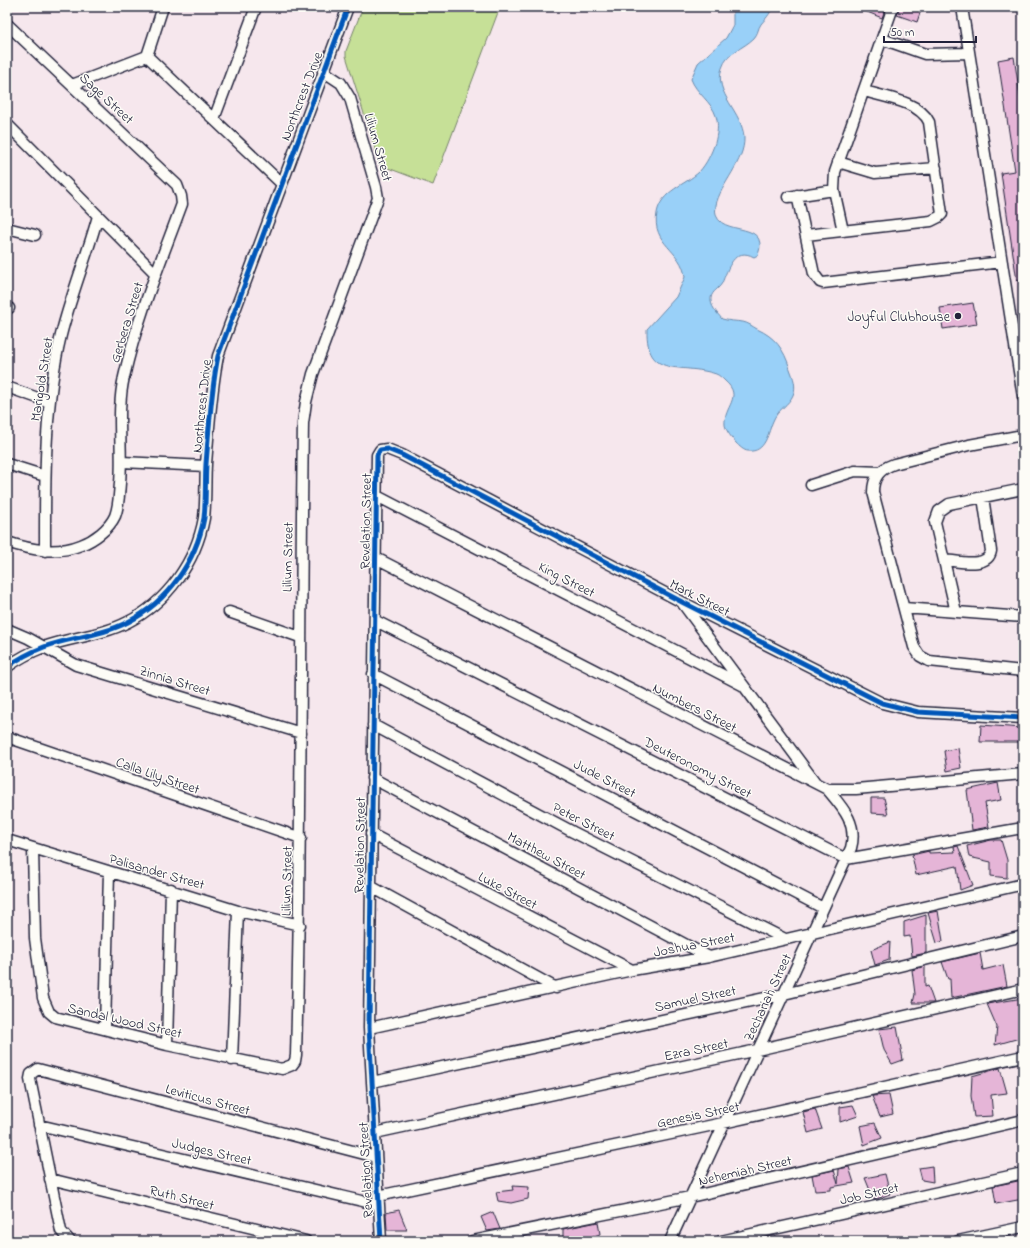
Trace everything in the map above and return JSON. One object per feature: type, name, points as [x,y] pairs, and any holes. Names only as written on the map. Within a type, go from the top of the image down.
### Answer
[{"type":"street","points":[[147,56],[163,7]]},
{"type":"street","points":[[214,119],[256,7]]},
{"type":"street","name":"Northcrest Drive","points":[[7,667],[25,655],[45,646],[110,630],[150,610],[167,593],[186,568],[197,543],[204,518],[206,466],[213,380],[218,356],[281,183],[348,7]]},
{"type":"street","points":[[843,231],[834,190],[834,181],[838,162],[893,7]]},
{"type":"street","points":[[962,7],[1023,397]]},
{"type":"street","name":"Sage Street","points":[[9,29],[72,84],[167,175],[176,185],[181,196]]},
{"type":"street","points":[[882,39],[925,54],[969,54]]},
{"type":"street","points":[[72,84],[147,56]]},
{"type":"street","points":[[147,56],[281,183]]},
{"type":"street","name":"Lilium Street","points":[[288,1068],[296,1061],[300,925],[302,733],[300,637],[303,423],[306,402],[313,374],[378,198],[350,98],[341,83],[333,76],[323,71]]},
{"type":"street","points":[[806,235],[931,221],[939,217],[942,209],[929,122],[922,111],[914,106],[864,91]]},
{"type":"street","points":[[7,124],[156,274]]},
{"type":"street","points":[[838,162],[875,173],[936,168]]},
{"type":"street","points":[[834,190],[793,196],[806,235],[814,274],[820,282],[823,283],[1002,262]]},
{"type":"street","name":"Gerbera Street","points":[[7,542],[25,548],[45,551],[72,548],[89,542],[104,530],[114,516],[119,499],[122,462],[121,402],[124,379],[130,352],[156,274],[182,204],[181,196]]},
{"type":"street","name":"Marigold Street","points":[[45,551],[45,476],[49,402],[61,336],[98,216]]},
{"type":"street","points":[[7,228],[35,235]]},
{"type":"street","points":[[7,387],[49,402]]},
{"type":"street","points":[[1023,435],[969,445],[894,464],[880,472],[873,485],[873,492],[914,647],[924,659],[1023,671]]},
{"type":"street","name":"Mark Street","points":[[380,450],[387,449],[402,455],[682,602],[882,703],[918,712],[1023,718]]},
{"type":"street","name":"Revelation Street","points":[[380,450],[377,455],[376,621],[370,886],[369,1028],[381,1241]]},
{"type":"street","points":[[122,462],[206,466]]},
{"type":"street","points":[[7,464],[45,476]]},
{"type":"street","points":[[811,484],[855,471],[880,472]]},
{"type":"street","points":[[956,612],[935,522],[939,510],[948,504],[1023,489]]},
{"type":"street","name":"King Street","points":[[377,496],[744,686]]},
{"type":"street","points":[[944,560],[980,562],[988,560],[992,551],[983,497]]},
{"type":"street","name":"Numbers Street","points":[[376,558],[827,789],[856,789],[1023,774]]},
{"type":"street","points":[[682,602],[817,785]]},
{"type":"street","points":[[904,608],[1023,617]]},
{"type":"street","points":[[229,612],[300,637]]},
{"type":"street","name":"Deuteronomy Street","points":[[376,621],[846,859]]},
{"type":"street","name":"Zinnia Street","points":[[7,629],[45,646],[76,665],[302,733]]},
{"type":"street","name":"Jude Street","points":[[374,674],[823,908]]},
{"type":"street","name":"Peter Street","points":[[373,724],[572,832],[785,939]]},
{"type":"street","name":"Calla Lily Street","points":[[7,737],[301,838]]},
{"type":"street","name":"Matthew Street","points":[[372,778],[709,957]]},
{"type":"street","name":"Zechariah Street","points":[[670,1241],[854,840],[853,830],[845,810],[827,789]]},
{"type":"street","points":[[846,859],[1023,828]]},
{"type":"street","name":"Luke Street","points":[[371,834],[632,970]]},
{"type":"street","name":"Palisander Street","points":[[7,840],[109,872],[171,889],[238,911],[300,925]]},
{"type":"street","name":"Sandal Wood Street","points":[[33,849],[34,938],[45,1006],[55,1017],[61,1020],[105,1029],[232,1060],[282,1069],[288,1068]]},
{"type":"street","points":[[105,1029],[109,872]]},
{"type":"street","name":"Joshua Street","points":[[369,1028],[556,988],[632,970],[709,957],[1023,884]]},
{"type":"street","points":[[370,886],[556,988]]},
{"type":"street","points":[[167,1045],[171,889]]},
{"type":"street","points":[[232,1060],[238,911]]},
{"type":"street","name":"Samuel Street","points":[[372,1082],[784,994],[1023,936]]},
{"type":"street","name":"Ezra Street","points":[[375,1133],[758,1050],[1023,989]]},
{"type":"street","name":"Genesis Street","points":[[379,1201],[1023,1056]]},
{"type":"street","name":"Leviticus Street","points":[[40,1125],[30,1079],[34,1071],[42,1070],[376,1157]]},
{"type":"street","name":"Nehemiah Street","points":[[472,1241],[690,1197],[1023,1120]]},
{"type":"street","points":[[40,1125],[61,1231],[68,1239]]},
{"type":"street","name":"Judges Street","points":[[40,1125],[379,1201]]},
{"type":"street","name":"Job Street","points":[[721,1241],[1023,1173]]},
{"type":"street","name":"Ruth Street","points":[[50,1179],[306,1241]]},
{"type":"street","points":[[958,1241],[1023,1226]]},
{"type":"shaded area","points":[[1023,168],[1023,307],[1019,308],[999,171]]},
{"type":"green space","points":[[363,7],[500,7],[433,185],[380,165],[346,56],[346,51]]},
{"type":"water","points":[[733,7],[772,7],[755,36],[750,42],[731,54],[722,68],[720,77],[722,86],[739,120],[744,138],[741,155],[718,197],[716,216],[722,223],[749,232],[756,236],[760,243],[758,255],[754,257],[747,254],[741,254],[733,261],[729,266],[722,283],[713,294],[711,301],[714,309],[722,319],[747,323],[769,336],[778,344],[788,362],[795,385],[791,399],[775,417],[763,445],[754,451],[746,451],[736,443],[729,434],[725,425],[725,419],[733,397],[733,392],[730,387],[716,374],[668,366],[659,362],[652,356],[648,345],[647,329],[676,297],[685,277],[679,260],[658,233],[656,224],[657,213],[659,205],[668,194],[702,169],[715,143],[718,127],[716,116],[711,106],[696,89],[691,79],[698,63],[726,38],[733,25]]},
{"type":"building","points":[[855,7],[886,7],[882,18]]},
{"type":"building","points":[[899,7],[922,7],[917,22],[897,15]]},
{"type":"building","points":[[1014,57],[1023,115],[1023,280],[1017,281],[1001,173],[1015,171],[998,60]]},
{"type":"building","name":"Joyful Clubhouse","points":[[973,303],[977,324],[943,329],[940,308]]},
{"type":"building","points":[[981,725],[1023,728],[1023,742],[980,742]]},
{"type":"building","points":[[958,748],[961,768],[947,771],[944,751]]},
{"type":"building","points":[[998,783],[1001,800],[985,803],[989,827],[972,830],[967,790]]},
{"type":"building","points":[[871,798],[884,798],[888,814],[871,813]]},
{"type":"building","points":[[991,840],[1001,840],[1007,860],[1007,878],[991,876],[991,862],[969,857],[967,846]]},
{"type":"building","points":[[958,846],[973,885],[960,890],[957,866],[916,875],[912,855],[929,851],[929,853],[955,852],[954,847]]},
{"type":"building","points":[[938,911],[943,941],[937,943],[928,913]]},
{"type":"building","points":[[926,915],[926,953],[912,956],[910,936],[904,937],[904,922]]},
{"type":"building","points":[[890,942],[889,960],[875,965],[871,950]]},
{"type":"building","points":[[980,953],[983,970],[1003,965],[1007,986],[951,998],[950,979],[948,979],[942,962]]},
{"type":"building","points":[[925,966],[925,987],[928,986],[934,1003],[913,1003],[915,994],[912,970]]},
{"type":"building","points":[[1023,998],[1023,1037],[995,1045],[997,1027],[987,1004]]},
{"type":"building","points":[[897,1027],[903,1060],[892,1064],[884,1050],[879,1029]]},
{"type":"building","points":[[1000,1068],[1007,1093],[991,1095],[993,1116],[974,1117],[971,1096],[972,1076]]},
{"type":"building","points":[[889,1095],[893,1114],[880,1117],[872,1096]]},
{"type":"building","points":[[853,1105],[858,1116],[840,1122],[840,1107]]},
{"type":"building","points":[[815,1109],[822,1129],[808,1133],[803,1112]]},
{"type":"building","points":[[875,1123],[882,1138],[864,1145],[860,1126]]},
{"type":"building","points":[[932,1166],[933,1182],[922,1180],[919,1168]]},
{"type":"building","points":[[849,1167],[854,1183],[831,1187],[831,1190],[815,1191],[812,1175],[834,1170],[838,1184],[839,1169]]},
{"type":"building","points":[[885,1174],[890,1194],[874,1200],[865,1178]]},
{"type":"building","points":[[1023,1180],[1023,1199],[996,1204],[993,1186]]},
{"type":"building","points":[[512,1186],[529,1187],[528,1199],[511,1203],[498,1201],[496,1192],[513,1190]]},
{"type":"building","points":[[399,1210],[407,1230],[387,1230],[386,1213]]},
{"type":"building","points":[[493,1212],[500,1229],[487,1231],[481,1217]]},
{"type":"building","points":[[598,1222],[600,1234],[580,1240],[563,1241],[563,1229]]},
{"type":"cycle path","points":[[7,667],[34,651],[44,647],[118,627],[128,622],[155,604],[178,579],[187,565],[200,534],[204,518],[209,423],[218,356],[348,7]]},
{"type":"cycle path","points":[[381,1241],[369,1028],[377,455],[380,450],[387,449],[402,455],[682,602],[882,703],[918,712],[1023,718]]},
{"type":"place","name":"Joyful Clubhouse","points":[[958,316]]}]
